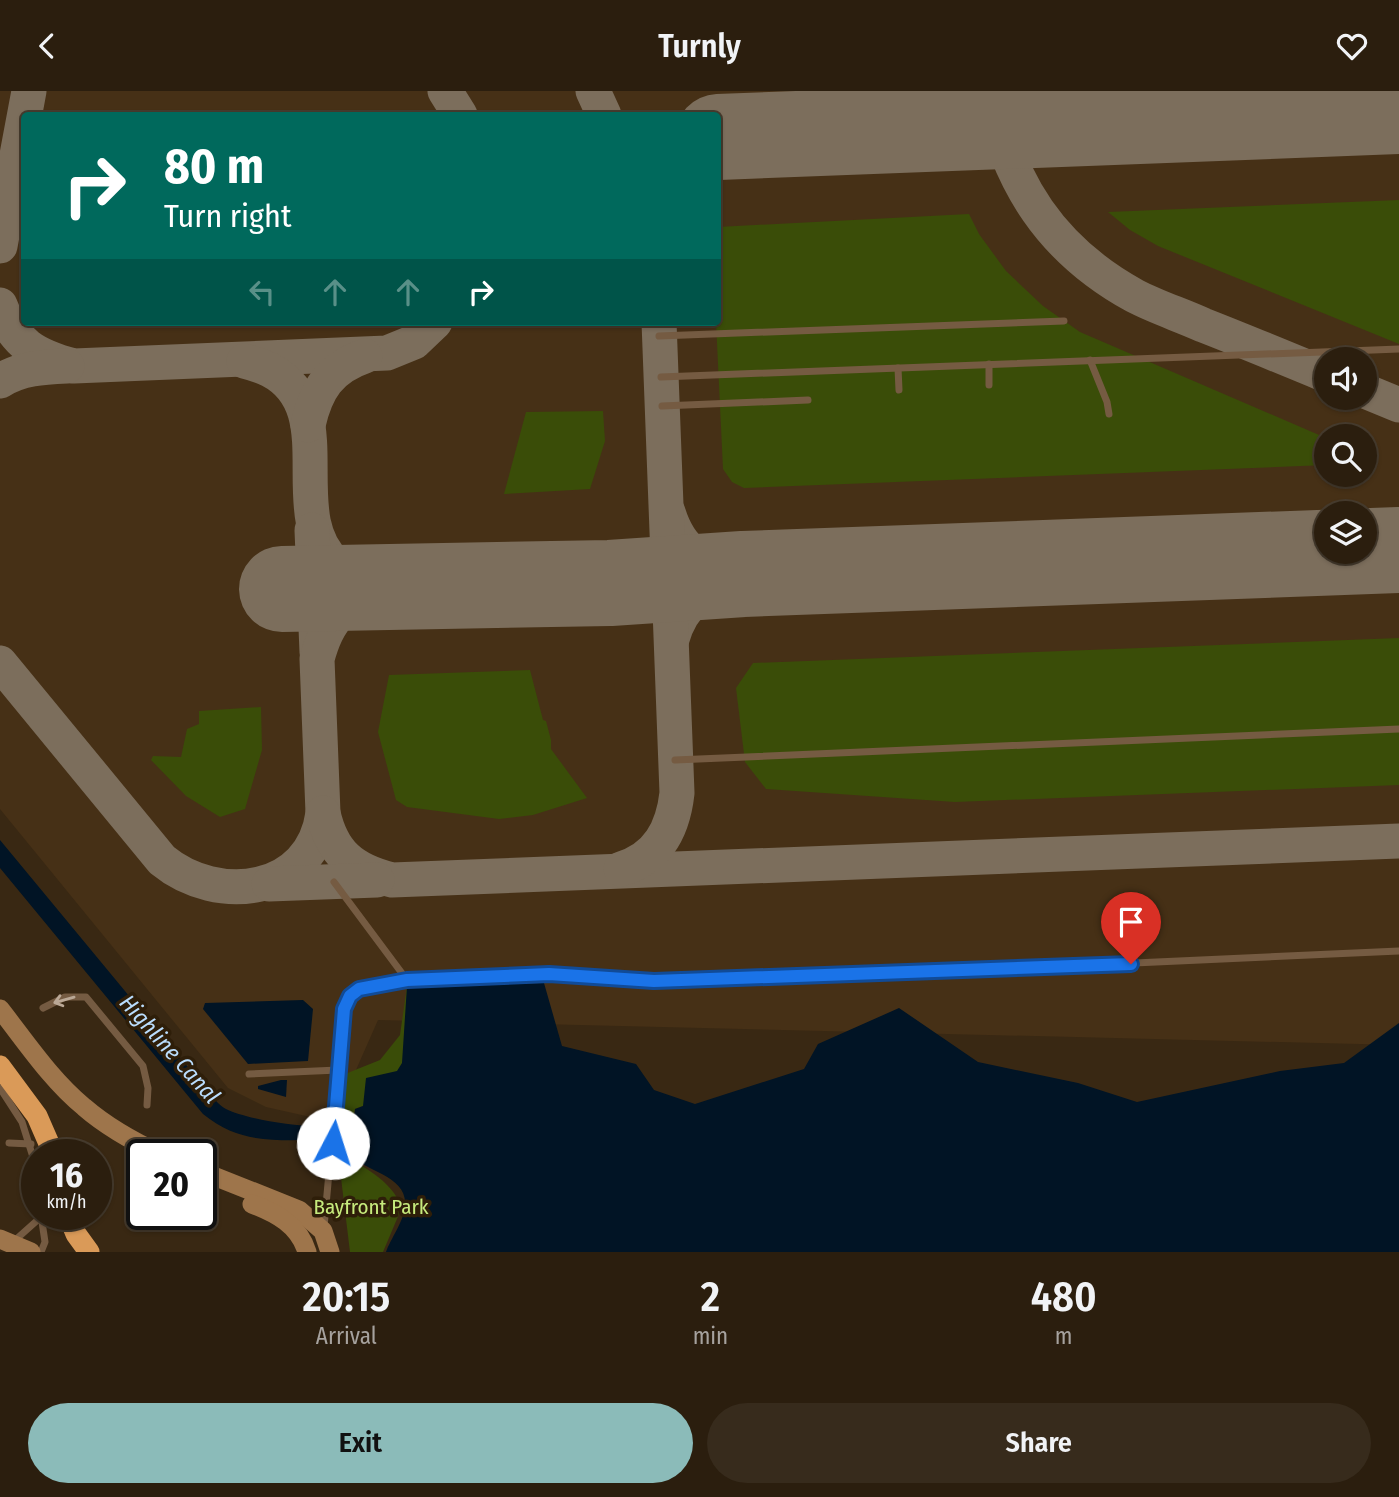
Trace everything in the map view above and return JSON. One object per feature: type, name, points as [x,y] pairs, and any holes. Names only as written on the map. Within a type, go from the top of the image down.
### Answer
[{"type":"highway","points":[[0,1066],[37,1116],[47,1139]]},
{"type":"highway","points":[[74,1230],[89,1252]]},
{"type":"street","points":[[0,1009],[50,1072],[84,1107],[132,1139]]},
{"type":"street","points":[[217,1178],[288,1204],[323,1231],[330,1252]]},
{"type":"street","points":[[217,1184],[234,1197],[274,1212],[296,1231],[307,1252]]},
{"type":"street","points":[[321,1252],[323,1231]]},
{"type":"street","points":[[3,1246],[31,1252]]},
{"type":"lane","points":[[659,336],[1064,321]]},
{"type":"lane","points":[[661,377],[1399,349]]},
{"type":"lane","points":[[1090,360],[1109,414]]},
{"type":"lane","points":[[989,364],[989,385]]},
{"type":"lane","points":[[898,368],[899,390]]},
{"type":"lane","points":[[662,406],[808,400]]},
{"type":"lane","points":[[675,760],[1399,729]]},
{"type":"lane","points":[[334,882],[407,980]]},
{"type":"lane","points":[[323,1231],[344,1009],[350,996],[359,989],[407,980],[549,974],[654,981],[1038,968],[1399,951]]},
{"type":"lane","points":[[43,1008],[65,997],[86,997],[143,1066],[148,1088],[147,1105]]},
{"type":"lane","points":[[249,1073],[338,1070]]},
{"type":"lane","points":[[0,1088],[22,1122],[29,1139]]},
{"type":"lane","points":[[9,1143],[21,1144]]},
{"type":"lane","points":[[3,1246],[23,1230]]},
{"type":"lane","points":[[41,1252],[45,1242],[43,1230]]},
{"type":"shaded area","points":[[0,91],[1399,91],[1399,1045],[378,1020],[333,1122],[266,1107],[228,1088],[0,809]]},
{"type":"green space","points":[[1399,200],[1399,344],[1158,246],[1130,230],[1108,212]]},
{"type":"green space","points":[[969,214],[979,234],[1006,271],[1043,306],[1080,332],[1314,433],[1314,465],[744,488],[732,482],[723,469],[716,326],[721,326],[721,227]]},
{"type":"green space","points":[[603,411],[605,441],[590,489],[504,494],[526,412]]},
{"type":"green space","points":[[1399,638],[1399,785],[955,802],[766,789],[745,762],[736,688],[753,663]]},
{"type":"green space","points":[[530,670],[543,720],[546,721],[551,749],[587,798],[533,815],[499,819],[407,807],[396,800],[378,732],[389,675]]},
{"type":"green space","points":[[261,707],[262,750],[245,809],[220,817],[186,796],[151,760],[153,756],[181,757],[187,729],[199,724],[199,711]]},
{"type":"green space","points":[[449,985],[411,1067],[363,1106],[355,1109],[351,1120],[342,1126],[345,1074],[380,1060],[400,1035],[407,986]]},
{"type":"green space","name":"Bayfront Park","points":[[338,1153],[383,1181],[402,1207],[383,1252],[350,1252]]},
{"type":"water","name":"Highline Canal","points":[[0,840],[218,1103],[238,1114],[291,1125],[329,1126],[354,1119],[355,1109],[363,1106],[366,1078],[397,1071],[402,1063],[407,986],[544,983],[562,1046],[636,1064],[654,1090],[695,1104],[804,1069],[818,1044],[899,1008],[978,1062],[1078,1083],[1137,1102],[1280,1071],[1344,1063],[1399,1023],[1399,1252],[386,1252],[404,1211],[404,1196],[400,1187],[358,1161],[351,1153],[350,1139],[286,1140],[252,1137],[236,1133],[203,1114],[0,868]]},
{"type":"water","points":[[303,1000],[313,1009],[308,1061],[248,1064],[203,1009],[205,1003]]},
{"type":"water","points":[[287,1080],[286,1097],[258,1089],[258,1086]]},
{"type":"taxiway","points":[[25,112],[29,91]]},
{"type":"taxiway","points":[[445,91],[458,112]]},
{"type":"taxiway","points":[[593,91],[603,112]]},
{"type":"taxiway","points":[[989,91],[997,124],[1021,184],[1057,235],[1079,257],[1105,278],[1143,300],[1314,370]]},
{"type":"taxiway","points":[[0,246],[21,134]]},
{"type":"taxiway","points":[[721,139],[729,137]]},
{"type":"taxiway","points":[[0,305],[12,330],[28,346],[48,358],[74,366],[387,353],[414,342],[431,326]]},
{"type":"taxiway","points":[[621,869],[645,858],[654,850],[672,819],[677,793],[659,326]]},
{"type":"taxiway","points":[[308,425],[315,401],[326,381],[342,367],[365,356]]},
{"type":"taxiway","points":[[244,361],[270,370],[292,387],[304,410],[309,435],[313,518],[320,543],[336,564],[347,572],[385,587]]},
{"type":"taxiway","points":[[0,381],[24,371],[67,366]]},
{"type":"taxiway","points":[[1377,396],[1399,405]]},
{"type":"taxiway","points":[[668,512],[673,527],[695,555],[743,574]]},
{"type":"taxiway","points":[[312,530],[317,652]]},
{"type":"taxiway","points":[[672,639],[676,626],[689,605],[707,590],[743,574]]},
{"type":"taxiway","points":[[0,663],[162,860],[185,875],[209,883],[235,887],[259,884],[282,876],[301,861],[315,840],[323,813],[317,659],[327,631],[340,613],[349,606],[385,587]]},
{"type":"taxiway","points":[[323,813],[332,839],[346,858],[366,871],[392,880],[1399,841]]},
{"type":"taxiway","points":[[269,884],[377,880]]},
{"type":"runway","points":[[721,137],[1399,111]]},
{"type":"runway","points":[[282,589],[610,583],[743,574],[1399,550]]},
{"type":"route","points":[[333,1143],[344,1009],[354,991],[366,987],[407,980],[482,976],[549,974],[654,981],[1131,964]]}]
